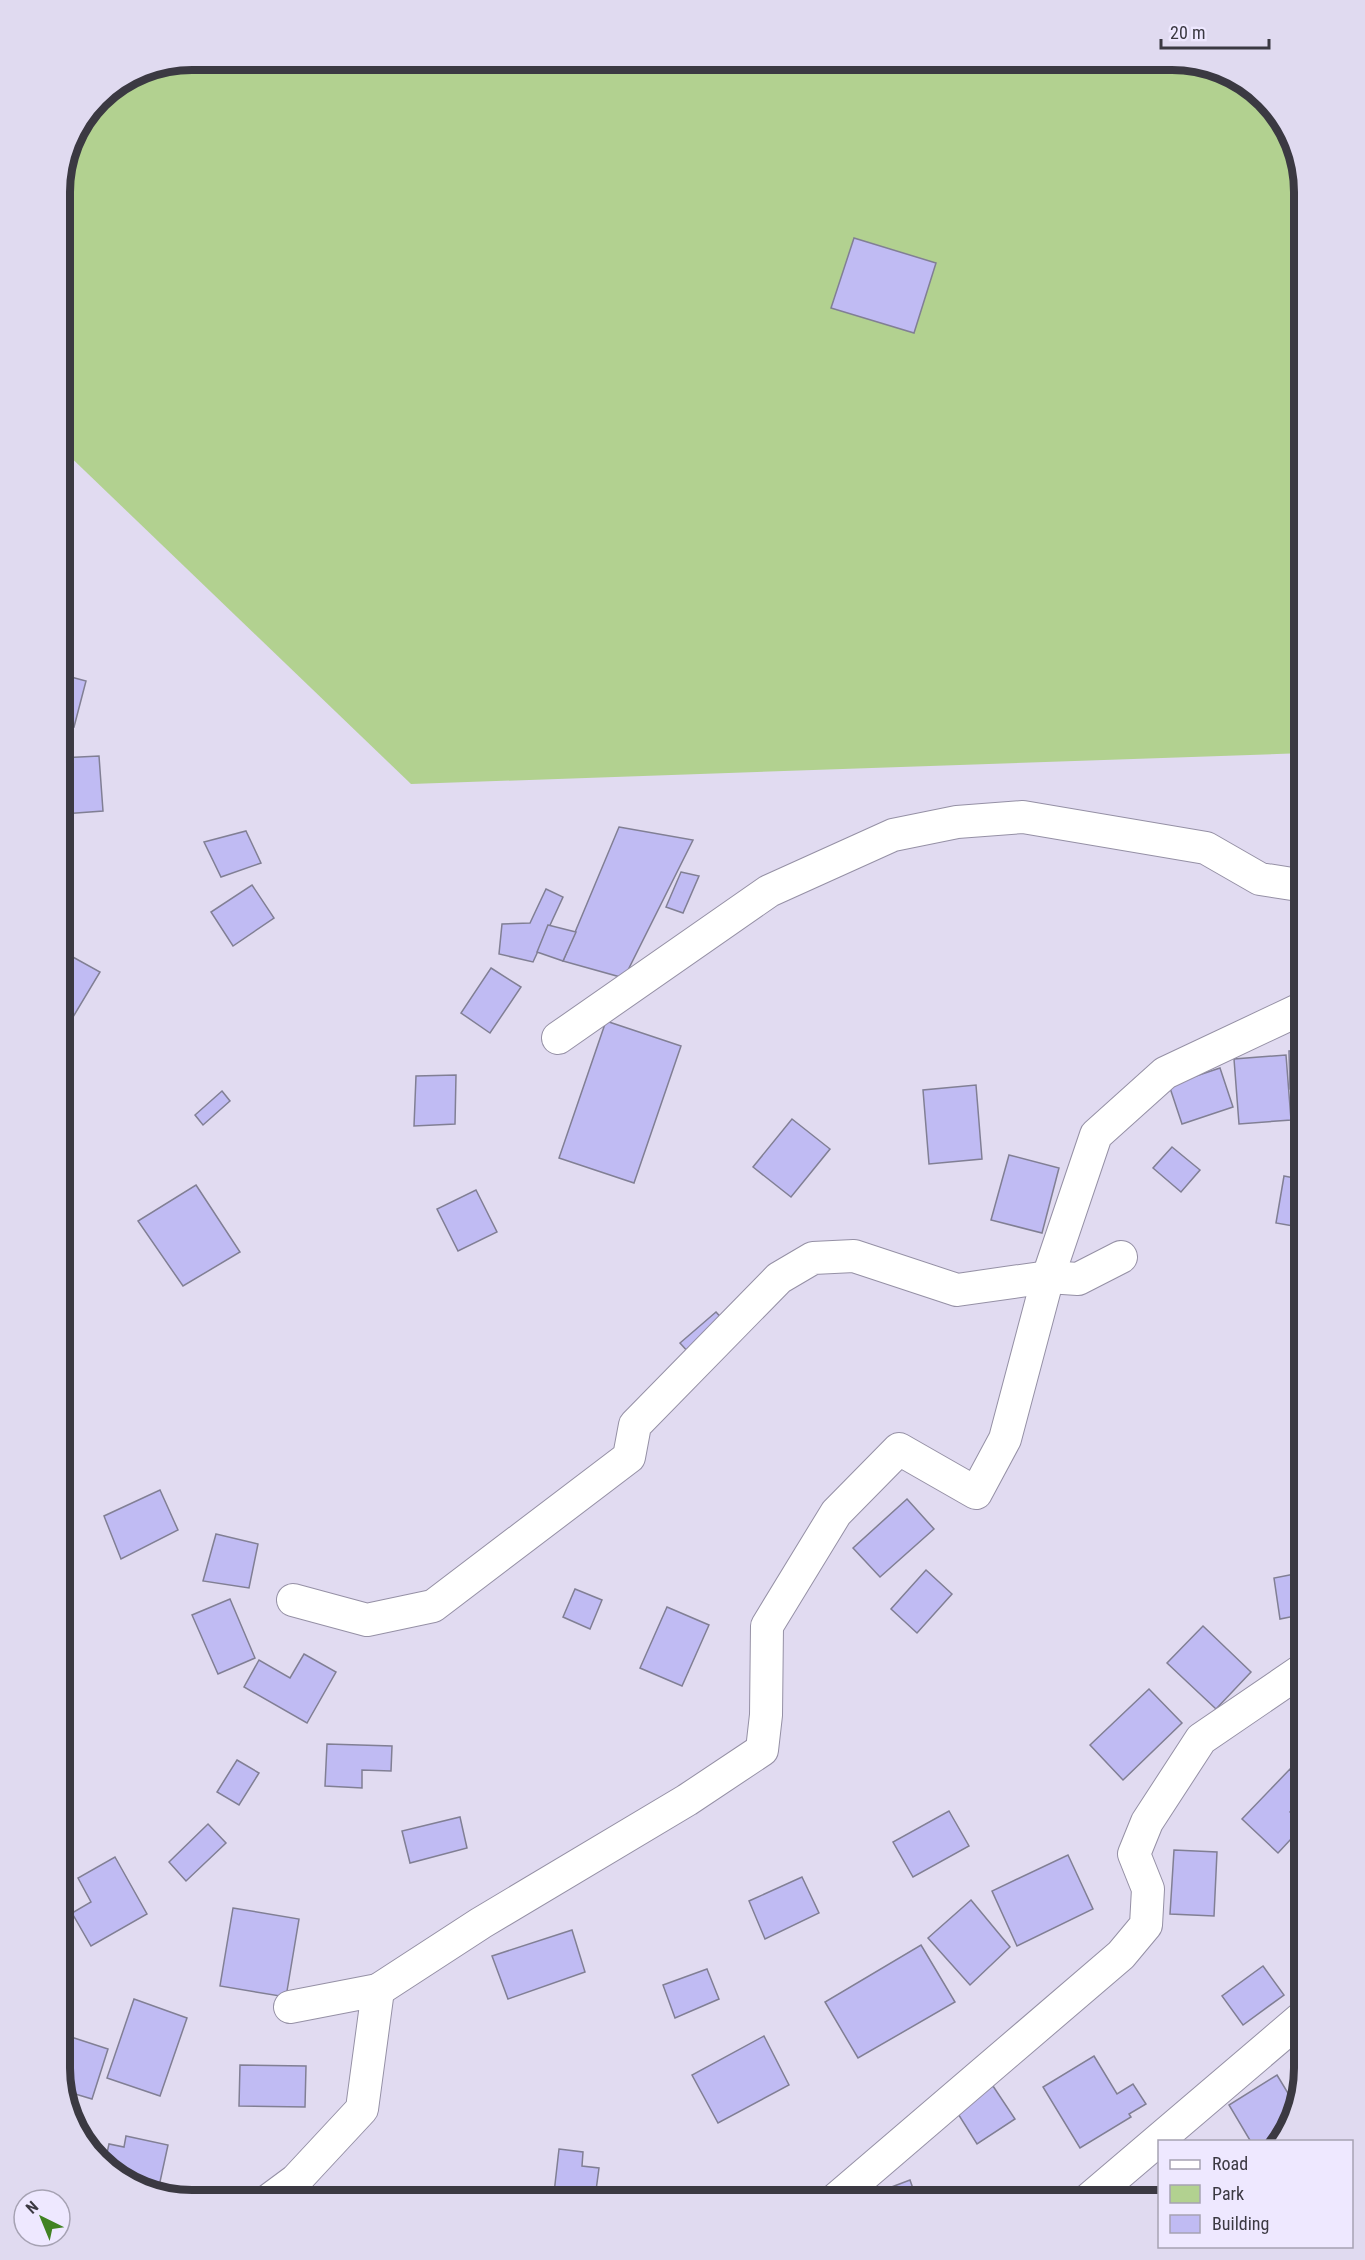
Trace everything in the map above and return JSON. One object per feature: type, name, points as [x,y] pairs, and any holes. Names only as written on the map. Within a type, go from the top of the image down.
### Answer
[{"type":"street","points":[[558,1038],[769,891],[893,835],[957,822],[1023,817],[1206,848],[1260,879],[1294,884]]},
{"type":"street","points":[[290,2007],[378,1990],[481,1923],[687,1800],[762,1750],[766,1715],[767,1626],[836,1513],[899,1449],[976,1493],[1005,1439],[1048,1277],[1096,1135],[1165,1073],[1294,1012]]},
{"type":"street","points":[[293,1600],[367,1620],[433,1606],[629,1457],[635,1425],[780,1278],[813,1258],[854,1256],[957,1290],[1048,1277],[1078,1280],[1121,1257]]},
{"type":"street","points":[[847,2190],[1120,1955],[1146,1925],[1148,1889],[1134,1854],[1147,1822],[1201,1739],[1294,1676]]},
{"type":"street","points":[[284,2189],[296,2180],[362,2109],[378,1990]]},
{"type":"street","points":[[1158,2140],[1294,2024]]},
{"type":"street","points":[[1100,2190],[1158,2140]]},
{"type":"green space","points":[[193,71],[1180,71],[1196,73],[1226,83],[1240,91],[1264,112],[1285,146],[1290,161],[1294,193],[1294,753],[411,784],[71,458],[71,185],[73,169],[83,139],[91,125],[112,101],[132,87],[154,77]]},
{"type":"building","points":[[854,238],[936,263],[914,333],[831,308]]},
{"type":"building","points":[[71,677],[86,681],[74,727],[71,726]]},
{"type":"building","points":[[99,756],[103,811],[71,813],[71,757]]},
{"type":"building","points":[[619,827],[693,840],[624,978],[563,961]]},
{"type":"building","points":[[246,831],[261,863],[221,877],[204,842]]},
{"type":"building","points":[[681,872],[699,876],[683,913],[666,907]]},
{"type":"building","points":[[252,885],[274,918],[233,946],[211,912]]},
{"type":"building","points":[[546,889],[563,897],[533,962],[499,954],[502,924],[530,923]]},
{"type":"building","points":[[548,925],[576,932],[563,961],[537,952]]},
{"type":"building","points":[[71,956],[100,972],[71,1020]]},
{"type":"building","points":[[491,968],[521,987],[490,1033],[461,1013]]},
{"type":"building","points":[[606,1021],[681,1046],[634,1183],[559,1158]]},
{"type":"building","points":[[1289,1051],[1294,1051],[1294,1089],[1290,1089]]},
{"type":"building","points":[[1286,1055],[1291,1120],[1239,1124],[1234,1059]]},
{"type":"building","points":[[1220,1068],[1233,1107],[1182,1124],[1169,1085]]},
{"type":"building","points":[[456,1075],[455,1124],[414,1126],[416,1076]]},
{"type":"building","points":[[976,1085],[982,1159],[929,1164],[923,1090]]},
{"type":"building","points":[[222,1091],[230,1101],[203,1125],[195,1115]]},
{"type":"building","points":[[792,1119],[830,1149],[791,1197],[753,1167]]},
{"type":"building","points":[[1172,1147],[1200,1170],[1181,1192],[1153,1168]]},
{"type":"building","points":[[1009,1155],[1059,1168],[1042,1233],[991,1220]]},
{"type":"building","points":[[1284,1176],[1294,1178],[1294,1226],[1276,1223]]},
{"type":"building","points":[[196,1185],[240,1252],[183,1286],[138,1221]]},
{"type":"building","points":[[476,1190],[497,1232],[458,1251],[437,1209]]},
{"type":"building","points":[[716,1312],[725,1322],[689,1353],[680,1343]]},
{"type":"building","points":[[160,1490],[178,1530],[121,1559],[104,1516]]},
{"type":"building","points":[[907,1499],[934,1529],[880,1577],[853,1548]]},
{"type":"building","points":[[216,1534],[258,1544],[249,1588],[203,1581]]},
{"type":"building","points":[[926,1570],[952,1594],[917,1633],[891,1609]]},
{"type":"building","points":[[1294,1574],[1294,1616],[1280,1619],[1274,1578]]},
{"type":"building","points":[[575,1589],[602,1600],[590,1629],[563,1617]]},
{"type":"building","points":[[230,1599],[255,1658],[218,1674],[192,1615]]},
{"type":"building","points":[[667,1607],[709,1625],[682,1686],[640,1668]]},
{"type":"building","points":[[1203,1626],[1251,1672],[1216,1709],[1167,1663]]},
{"type":"building","points":[[304,1654],[336,1672],[307,1723],[244,1687],[259,1660],[290,1678]]},
{"type":"building","points":[[1149,1689],[1182,1723],[1123,1780],[1090,1745]]},
{"type":"building","points":[[327,1744],[392,1746],[391,1771],[362,1770],[362,1788],[325,1786]]},
{"type":"building","points":[[237,1760],[259,1773],[239,1805],[217,1792]]},
{"type":"building","points":[[1290,1769],[1294,1773],[1294,1808],[1290,1812],[1294,1816],[1294,1836],[1278,1853],[1242,1819]]},
{"type":"building","points":[[949,1811],[969,1846],[913,1877],[893,1842]]},
{"type":"building","points":[[460,1817],[467,1848],[410,1863],[402,1831]]},
{"type":"building","points":[[208,1824],[226,1843],[186,1881],[169,1862]]},
{"type":"building","points":[[1174,1850],[1217,1852],[1214,1916],[1170,1914]]},
{"type":"building","points":[[1068,1855],[1093,1909],[1017,1946],[992,1891]]},
{"type":"building","points":[[115,1857],[147,1914],[91,1946],[72,1913],[91,1902],[78,1878]]},
{"type":"building","points":[[802,1877],[819,1913],[765,1939],[749,1901]]},
{"type":"building","points":[[971,1900],[1010,1947],[970,1985],[928,1938]]},
{"type":"building","points":[[233,1908],[299,1919],[286,1997],[220,1986]]},
{"type":"building","points":[[572,1930],[585,1972],[508,1999],[492,1956]]},
{"type":"building","points":[[921,1945],[955,2002],[858,2058],[825,2002]]},
{"type":"building","points":[[1263,1966],[1284,1995],[1243,2025],[1222,1996]]},
{"type":"building","points":[[707,1969],[719,1999],[675,2018],[663,1985]]},
{"type":"building","points":[[134,1999],[187,2018],[160,2096],[107,2078]]},
{"type":"building","points":[[764,2036],[789,2085],[718,2123],[692,2075]]},
{"type":"building","points":[[71,2037],[108,2049],[92,2099],[74,2094]]},
{"type":"building","points":[[1094,2056],[1117,2094],[1133,2084],[1146,2104],[1129,2114],[1131,2117],[1080,2148],[1043,2087]]},
{"type":"building","points":[[240,2065],[306,2066],[305,2107],[239,2106]]},
{"type":"building","points":[[1277,2075],[1290,2097],[1282,2121],[1270,2140],[1250,2140],[1229,2105]]},
{"type":"building","points":[[993,2086],[1015,2119],[977,2144],[955,2109]]},
{"type":"building","points":[[126,2136],[168,2145],[159,2184],[125,2169],[107,2154],[109,2144],[124,2147]]},
{"type":"building","points":[[559,2149],[583,2152],[582,2166],[599,2168],[596,2189],[554,2189]]},
{"type":"building","points":[[910,2180],[913,2190],[884,2190]]}]
